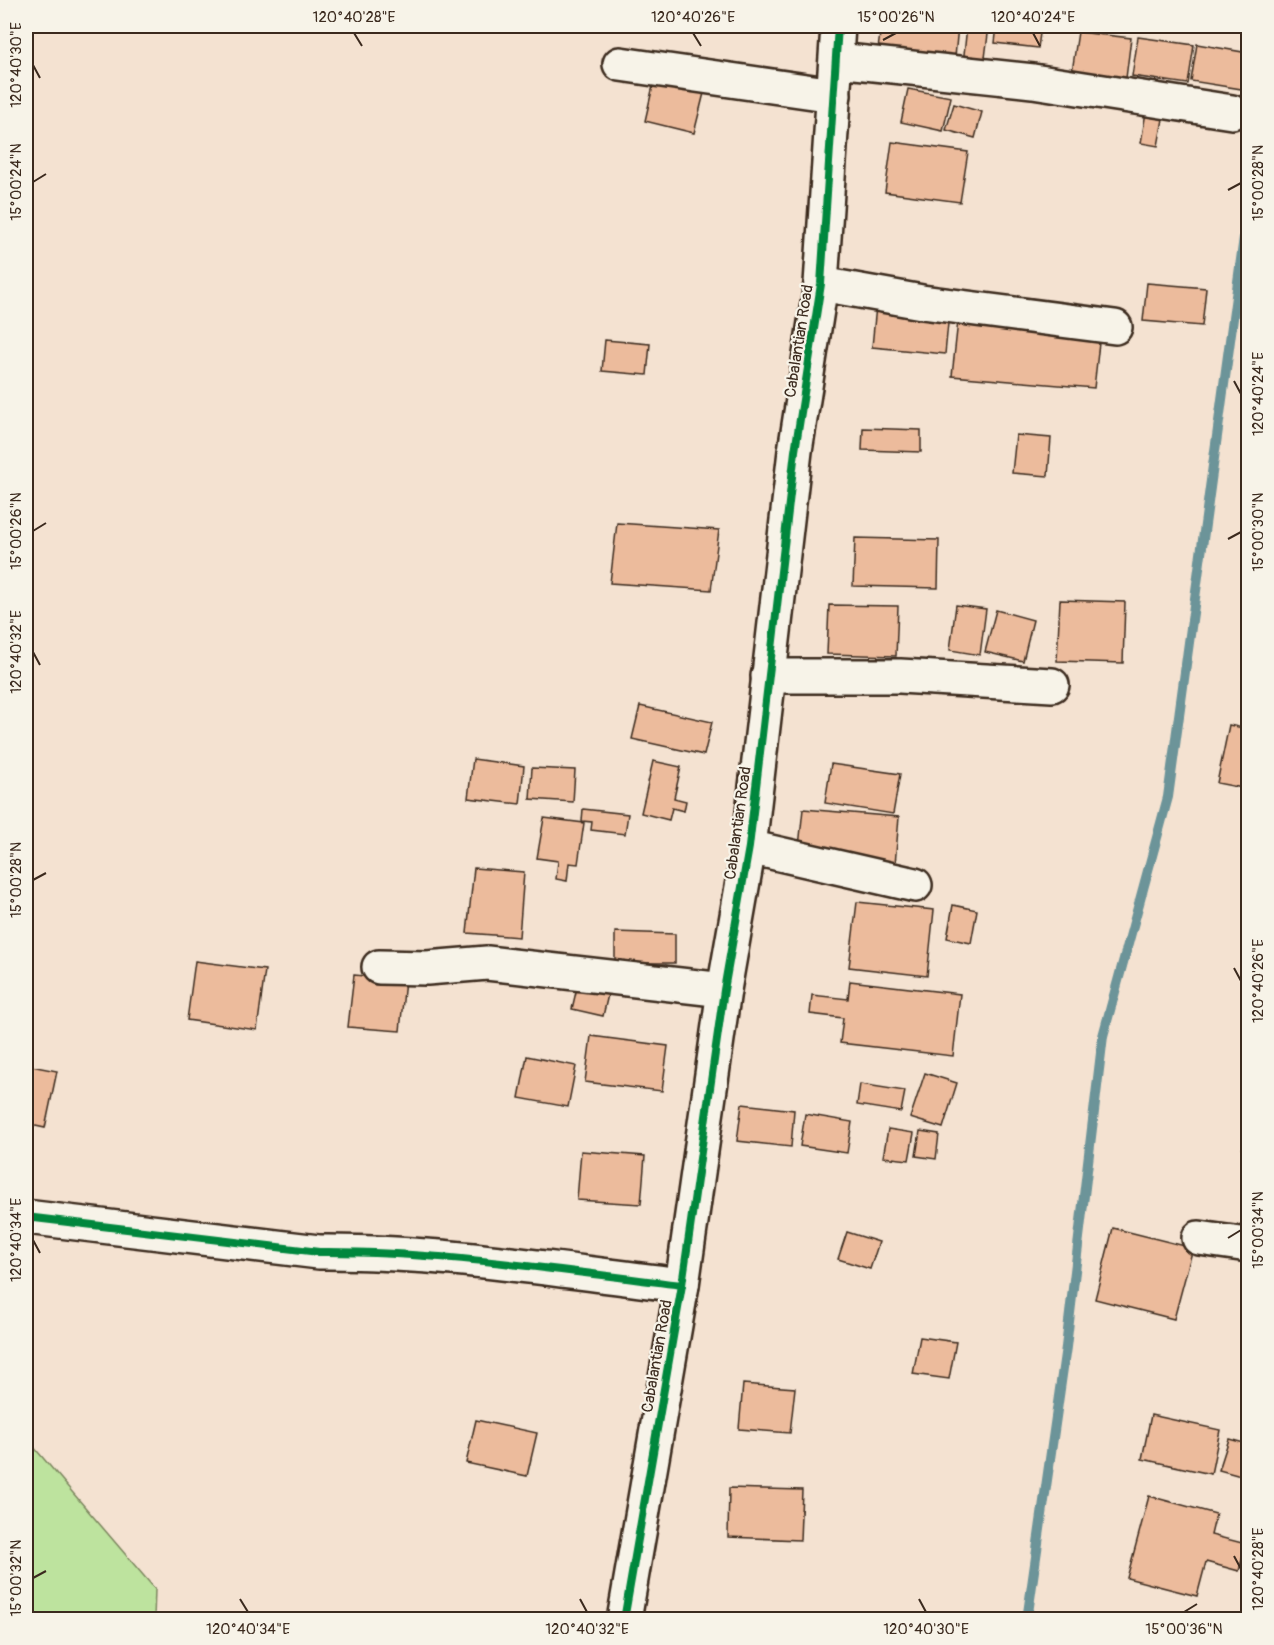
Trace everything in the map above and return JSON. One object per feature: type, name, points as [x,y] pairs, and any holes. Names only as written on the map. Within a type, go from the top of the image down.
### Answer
[{"type":"street","name":"Cabalantian Road","points":[[624,1620],[682,1285],[724,990],[749,847],[795,451],[821,284],[834,95],[831,35]]},
{"type":"street","points":[[831,35],[1034,81],[1232,112]]},
{"type":"street","points":[[620,64],[834,95]]},
{"type":"street","points":[[821,284],[922,302],[1115,327]]},
{"type":"street","points":[[768,676],[900,676],[1052,685]]},
{"type":"street","points":[[749,847],[915,885]]},
{"type":"street","points":[[379,967],[428,968],[487,963],[724,990]]},
{"type":"street","points":[[26,1217],[318,1252],[433,1256],[682,1285]]},
{"type":"street","points":[[1199,1238],[1248,1245]]},
{"type":"green space","points":[[26,1438],[155,1589],[154,1619],[26,1619]]},
{"type":"building","points":[[881,26],[958,26],[955,57],[878,49]]},
{"type":"building","points":[[967,26],[989,26],[984,66],[963,64]]},
{"type":"building","points":[[997,26],[1041,26],[1038,48],[995,43]]},
{"type":"building","points":[[1078,32],[1131,38],[1126,78],[1072,72]]},
{"type":"building","points":[[1138,37],[1194,45],[1188,84],[1132,76]]},
{"type":"building","points":[[1197,44],[1248,53],[1248,90],[1191,81]]},
{"type":"building","points":[[655,77],[705,89],[694,133],[645,121]]},
{"type":"building","points":[[908,89],[951,97],[943,131],[901,122]]},
{"type":"building","points":[[954,104],[982,112],[975,138],[946,130]]},
{"type":"building","points":[[1146,112],[1164,114],[1158,146],[1141,143]]},
{"type":"building","points":[[892,142],[968,152],[960,202],[885,192]]},
{"type":"building","points":[[1147,283],[1206,288],[1202,326],[1143,321]]},
{"type":"building","points":[[876,306],[949,313],[945,354],[872,347]]},
{"type":"building","points":[[958,321],[1100,334],[1094,388],[952,376]]},
{"type":"building","points":[[605,340],[650,344],[647,375],[602,371]]},
{"type":"building","points":[[863,428],[921,430],[921,452],[862,450]]},
{"type":"building","points":[[1016,435],[1051,438],[1048,476],[1012,473]]},
{"type":"building","points":[[617,523],[719,530],[711,590],[610,583]]},
{"type":"building","points":[[855,538],[939,540],[938,588],[853,586]]},
{"type":"building","points":[[1060,600],[1125,602],[1123,663],[1057,661]]},
{"type":"building","points":[[829,605],[898,606],[896,656],[827,654]]},
{"type":"building","points":[[956,605],[986,609],[980,655],[950,650]]},
{"type":"building","points":[[996,610],[1033,620],[1023,661],[985,652]]},
{"type":"building","points":[[640,706],[712,722],[704,755],[632,739]]},
{"type":"building","points":[[1229,725],[1248,729],[1248,789],[1217,783]]},
{"type":"building","points":[[473,759],[524,766],[520,804],[468,798]]},
{"type":"building","points":[[653,761],[681,767],[674,798],[686,801],[684,811],[672,808],[669,820],[641,813]]},
{"type":"building","points":[[831,764],[900,774],[893,814],[825,803]]},
{"type":"building","points":[[532,768],[575,770],[573,802],[530,799]]},
{"type":"building","points":[[583,809],[628,814],[625,834],[591,830],[592,822],[582,821]]},
{"type":"building","points":[[803,809],[899,817],[895,865],[798,856]]},
{"type":"building","points":[[544,818],[584,823],[578,864],[569,863],[567,881],[556,879],[558,861],[537,858]]},
{"type":"building","points":[[474,868],[524,872],[519,937],[467,933]]},
{"type":"building","points":[[857,902],[934,910],[927,976],[849,967]]},
{"type":"building","points":[[953,905],[977,910],[971,943],[947,938]]},
{"type":"building","points":[[615,932],[675,934],[675,963],[615,963]]},
{"type":"building","points":[[195,961],[265,970],[257,1030],[187,1020]]},
{"type":"building","points":[[354,975],[405,980],[400,1031],[348,1027]]},
{"type":"building","points":[[579,979],[610,986],[603,1016],[572,1009]]},
{"type":"building","points":[[850,981],[960,994],[953,1056],[840,1043],[843,1018],[810,1014],[812,995],[848,999]]},
{"type":"building","points":[[591,1036],[668,1046],[662,1091],[585,1082]]},
{"type":"building","points":[[527,1056],[576,1066],[568,1107],[519,1098]]},
{"type":"building","points":[[26,1065],[57,1071],[45,1128],[26,1124]]},
{"type":"building","points":[[925,1073],[957,1083],[943,1128],[910,1118]]},
{"type":"building","points":[[860,1084],[905,1091],[901,1112],[857,1105]]},
{"type":"building","points":[[742,1104],[794,1110],[791,1147],[737,1141]]},
{"type":"building","points":[[805,1114],[852,1122],[847,1153],[800,1146]]},
{"type":"building","points":[[1248,1117],[1248,1152],[1242,1151]]},
{"type":"building","points":[[888,1129],[914,1133],[909,1160],[883,1157]]},
{"type":"building","points":[[920,1131],[939,1134],[936,1159],[916,1156]]},
{"type":"building","points":[[581,1151],[645,1156],[641,1204],[577,1200]]},
{"type":"building","points":[[1113,1228],[1193,1248],[1174,1319],[1095,1299]]},
{"type":"building","points":[[847,1232],[879,1242],[870,1269],[838,1259]]},
{"type":"building","points":[[920,1337],[956,1342],[949,1379],[913,1374]]},
{"type":"building","points":[[743,1384],[795,1388],[790,1433],[739,1429]]},
{"type":"building","points":[[1151,1415],[1220,1430],[1211,1474],[1142,1459]]},
{"type":"building","points":[[476,1420],[537,1433],[527,1476],[466,1463]]},
{"type":"building","points":[[1229,1439],[1248,1444],[1248,1478],[1219,1470]]},
{"type":"building","points":[[729,1488],[802,1490],[800,1540],[728,1537]]},
{"type":"building","points":[[1149,1496],[1216,1514],[1211,1535],[1246,1544],[1239,1571],[1206,1562],[1197,1596],[1127,1578]]},
{"type":"waterway","points":[[1027,1620],[1066,1347],[1103,1036],[1168,797],[1245,230],[1248,188]]},
{"type":"cycle path","points":[[624,1620],[682,1285],[724,990],[749,847],[795,451],[821,284],[838,26]]},
{"type":"cycle path","points":[[26,1217],[319,1252],[455,1258],[682,1285]]}]
